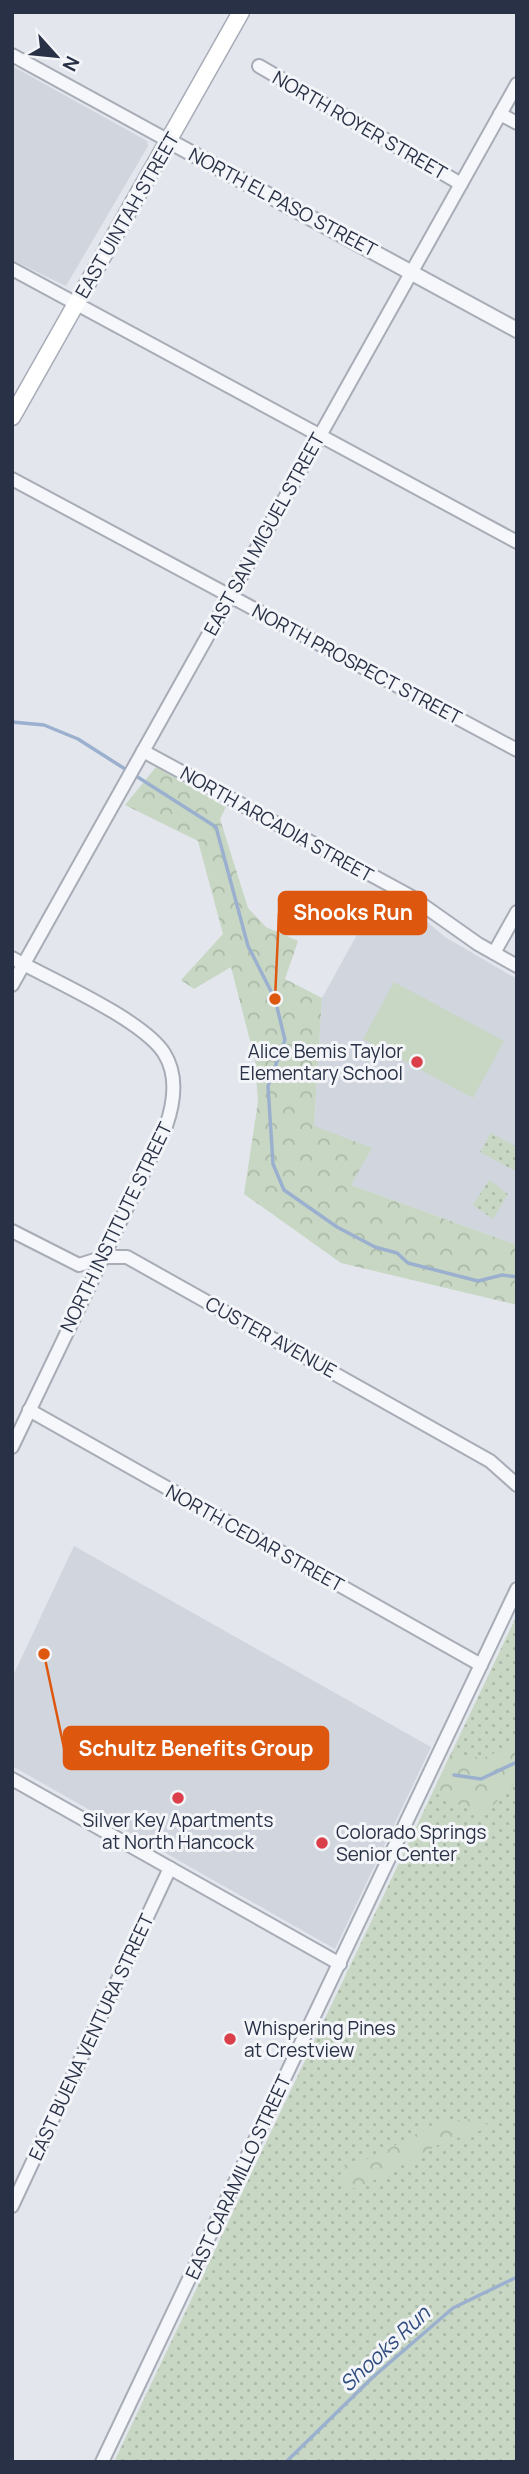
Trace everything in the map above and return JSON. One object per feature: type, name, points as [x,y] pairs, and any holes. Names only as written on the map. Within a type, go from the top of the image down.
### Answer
[{"type":"main road","name":"EAST UINTAH STREET","points":[[12,417],[241,12]]},
{"type":"street","name":"NORTH EL PASO STREET","points":[[12,55],[517,330]]},
{"type":"street","name":"NORTH ROYER STREET","points":[[259,66],[461,184]]},
{"type":"street","name":"EAST SAN MIGUEL STREET","points":[[12,985],[18,961],[127,780],[517,84]]},
{"type":"street","points":[[500,114],[517,123]]},
{"type":"street","points":[[12,269],[517,542]]},
{"type":"street","name":"NORTH PROSPECT STREET","points":[[12,479],[517,750]]},
{"type":"street","name":"NORTH ARCADIA STREET","points":[[143,751],[410,896],[517,966]]},
{"type":"street","points":[[494,953],[517,912]]},
{"type":"street","name":"NORTH INSTITUTE STREET","points":[[12,1447],[166,1126],[174,1089],[164,1053],[145,1033],[18,961]]},
{"type":"street","name":"CUSTER AVENUE","points":[[12,1231],[79,1265],[104,1257],[127,1257],[490,1461],[517,1485]]},
{"type":"street","name":"NORTH CEDAR STREET","points":[[29,1410],[481,1665]]},
{"type":"street","name":"EAST CARAMILLO STREET","points":[[102,2462],[517,1589]]},
{"type":"street","points":[[12,1779],[340,1964]]},
{"type":"street","name":"EAST BUENA VENTURA STREET","points":[[12,2206],[170,1868]]},
{"type":"shaded area","points":[[12,66],[147,141],[148,146],[66,286],[12,260]]},
{"type":"shaded area","name":"Alice Bemis Taylor Elementary School","points":[[384,886],[445,937],[517,979],[517,1245],[351,1185],[314,1126],[322,998]]},
{"type":"shaded area","points":[[74,1546],[431,1747],[335,1949],[12,1766],[12,1678]]},
{"type":"green space","points":[[156,767],[226,807],[220,819],[248,908],[266,927],[298,941],[285,979],[322,998],[314,1126],[372,1148],[351,1185],[517,1245],[517,1305],[341,1263],[244,1194],[258,1102],[255,1060],[231,967],[194,989],[181,980],[223,934],[198,841],[125,805]]},
{"type":"green space","points":[[394,982],[504,1041],[473,1098],[363,1039]]},
{"type":"green space","points":[[491,1133],[517,1147],[517,1172],[480,1152]]},
{"type":"green space","points":[[489,1180],[508,1194],[493,1219],[473,1205]]},
{"type":"green space","points":[[517,1615],[517,2462],[114,2462]]},
{"type":"green space","points":[[517,1743],[517,1781],[483,1816],[433,1792],[451,1753],[483,1758]]},
{"type":"green space","points":[[471,2119],[489,2125],[442,2143],[361,2186],[348,2190],[339,2178],[344,2165],[374,2157],[440,2121]]},
{"type":"waterway","name":"Shooks Run","points":[[12,722],[44,725],[78,739],[216,827],[248,946],[275,999],[285,1040],[268,1086],[273,1164],[284,1190],[337,1227],[375,1247],[397,1253],[408,1263],[478,1281],[502,1275],[517,1277]]},
{"type":"waterway","name":"Shooks Run","points":[[454,1775],[481,1779],[517,1762]]},
{"type":"waterway","name":"Shooks Run","points":[[286,2462],[373,2377],[453,2308],[517,2277]]},
{"type":"place","name":"Shooks Run","points":[[275,999]]},
{"type":"place","name":"Alice Bemis Taylor Elementary School","points":[[417,1062]]},
{"type":"place","name":"Schultz Benefits Group","points":[[44,1654]]},
{"type":"place","name":"Silver Key Apartments at North Hancock","points":[[178,1798]]},
{"type":"place","name":"Colorado Springs Senior Center","points":[[322,1843]]},
{"type":"place","name":"Whispering Pines at Crestview","points":[[230,2039]]}]
